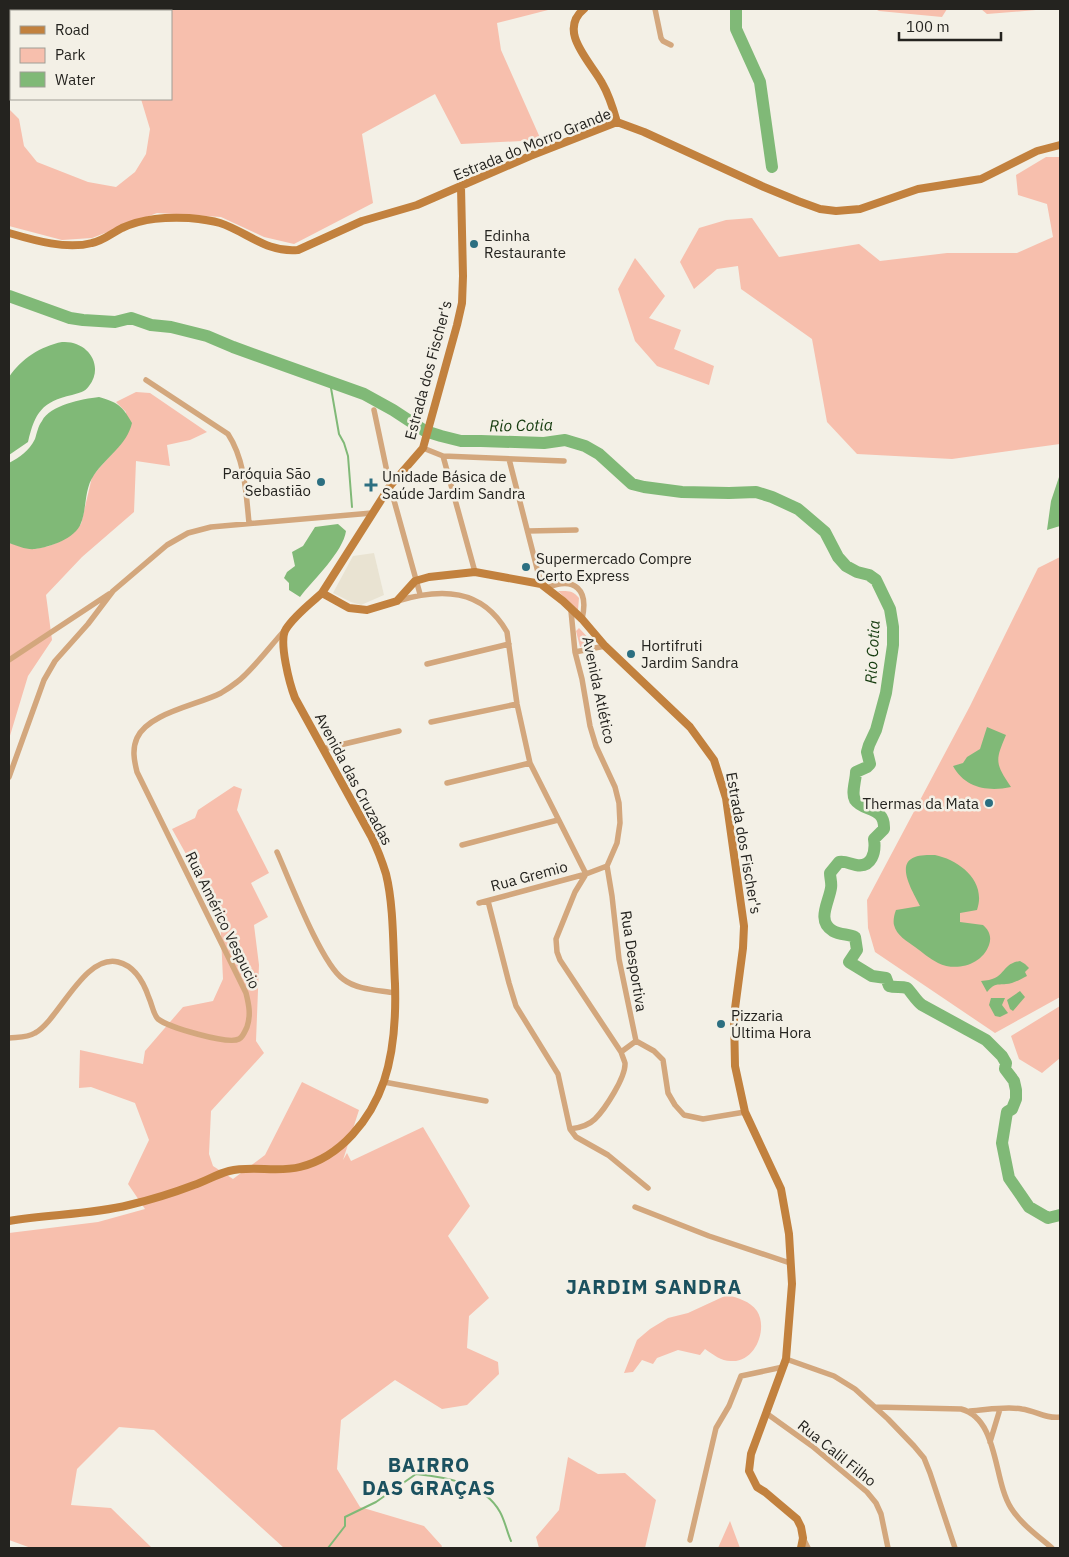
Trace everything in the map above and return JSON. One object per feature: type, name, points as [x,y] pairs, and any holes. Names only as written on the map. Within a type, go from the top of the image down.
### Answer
[{"type":"street","points":[[584,9],[576,18],[574,25],[575,40],[607,92],[617,122]]},
{"type":"street","points":[[655,9],[661,38],[671,45]]},
{"type":"street","name":"Estrada do Morro Grande","points":[[9,233],[53,243],[81,245],[102,240],[120,229],[141,220],[160,218],[205,219],[221,223],[274,249],[298,250],[362,221],[417,205],[530,156],[617,122],[644,132],[798,201],[820,209],[836,211],[860,209],[918,189],[981,179],[1037,151],[1060,145]]},
{"type":"street","name":"Estrada dos Fischer's","points":[[322,593],[390,486],[423,448],[462,303],[461,187]]},
{"type":"street","points":[[146,380],[228,434],[235,445],[239,457],[249,523]]},
{"type":"street","points":[[374,410],[390,486],[420,594]]},
{"type":"street","points":[[423,448],[443,456],[564,461]]},
{"type":"street","points":[[443,456],[475,572]]},
{"type":"street","points":[[509,459],[544,586]]},
{"type":"street","points":[[9,660],[113,591],[167,545],[188,533],[212,527],[372,513]]},
{"type":"street","points":[[528,531],[576,530]]},
{"type":"street","points":[[397,601],[415,581],[429,577],[475,572],[544,586],[569,584],[578,588],[584,601],[582,620]]},
{"type":"street","name":"Estrada dos Fischer's","points":[[544,586],[563,601],[605,646],[690,727],[714,760],[720,776],[732,838],[744,926],[734,1016],[735,1066],[745,1112],[781,1189],[790,1234],[792,1284],[785,1363],[751,1454],[749,1471],[757,1487],[797,1519],[801,1526],[803,1538]]},
{"type":"street","points":[[9,777],[44,680],[54,661],[88,624],[113,591]]},
{"type":"street","points":[[284,630],[322,593],[349,608],[358,610],[382,607],[420,594],[440,592],[457,594],[475,600],[502,623],[507,632],[517,704],[530,763],[586,874]]},
{"type":"street","name":"Avenida Atlético","points":[[571,611],[575,652],[590,726],[596,746],[615,787],[619,803],[620,823],[617,843],[607,866]]},
{"type":"street","name":"Avenida das Cruzadas","points":[[9,1221],[128,1205],[194,1185],[222,1173],[241,1168],[290,1169],[311,1164],[329,1156],[343,1144],[359,1126],[384,1082],[391,1050],[395,993],[393,938],[386,876],[380,854],[371,836],[295,698],[290,684],[284,652],[284,630]]},
{"type":"street","name":"Rua Américo Vespucio","points":[[9,1038],[25,1037],[39,1030],[93,968],[111,961],[127,965],[135,972],[146,989],[158,1018],[187,1031],[225,1040],[234,1041],[242,1037],[249,1021],[246,993],[137,772],[133,758],[134,748],[137,737],[144,727],[156,719],[221,693],[239,681],[284,630]]},
{"type":"street","points":[[427,664],[509,644]]},
{"type":"street","points":[[575,652],[605,646]]},
{"type":"street","points":[[431,722],[517,704]]},
{"type":"street","points":[[323,749],[399,731]]},
{"type":"street","points":[[447,783],[530,763]]},
{"type":"street","points":[[462,845],[558,820]]},
{"type":"street","points":[[277,852],[316,936],[335,971],[343,980],[359,987],[395,993]]},
{"type":"street","points":[[570,1129],[583,1127],[595,1119],[617,1088],[624,1074],[625,1063],[621,1052],[560,960],[557,952],[556,939],[575,892],[586,874],[607,866]]},
{"type":"street","name":"Rua Desportiva","points":[[607,866],[619,958],[636,1041]]},
{"type":"street","name":"Rua Gremio","points":[[479,903],[586,874]]},
{"type":"street","points":[[488,901],[508,983],[516,1006],[558,1074],[570,1129],[576,1137],[608,1155],[648,1188]]},
{"type":"street","points":[[621,1052],[636,1041],[654,1051],[662,1060],[668,1093],[684,1115],[703,1119],[745,1112]]},
{"type":"street","points":[[384,1082],[486,1101]]},
{"type":"street","points":[[635,1207],[709,1236],[790,1263]]},
{"type":"street","points":[[690,1540],[716,1428],[729,1406],[741,1376],[785,1363],[834,1376],[855,1389],[914,1446],[924,1458],[955,1548]]},
{"type":"street","points":[[875,1407],[961,1409],[970,1411],[1021,1409],[1047,1418],[1060,1417]]},
{"type":"street","points":[[990,1442],[1000,1409]]},
{"type":"street","points":[[970,1411],[979,1419],[985,1430],[1010,1507],[1025,1525],[1052,1548]]},
{"type":"street","name":"Rua Calil Filho","points":[[766,1413],[812,1446],[867,1492],[876,1503],[881,1514],[888,1548]]},
{"type":"street","points":[[801,1548],[803,1538]]},
{"type":"street","points":[[803,1538],[808,1548]]},
{"type":"shaded area","points":[[374,553],[384,595],[361,605],[333,593],[353,556]]},
{"type":"green space","points":[[552,9],[497,23],[501,50],[541,140],[461,144],[435,94],[362,134],[373,203],[294,244],[264,237],[221,217],[157,213],[92,238],[62,240],[9,226],[9,109],[19,119],[24,146],[37,162],[88,182],[116,187],[135,172],[146,154],[150,129],[141,100],[172,100],[172,10],[26,10]]},
{"type":"green space","points":[[875,9],[947,9],[942,17],[879,11]]},
{"type":"green space","points":[[981,9],[1036,9],[1036,10],[987,14]]},
{"type":"green space","points":[[1046,157],[1060,157],[1060,444],[952,459],[857,454],[827,422],[812,339],[741,289],[738,266],[717,269],[694,289],[680,262],[699,228],[726,220],[752,218],[779,257],[859,244],[880,261],[947,253],[1017,253],[1053,237],[1047,204],[1018,195],[1016,175]]},
{"type":"green space","points":[[635,258],[665,296],[649,318],[681,330],[674,349],[714,366],[709,385],[657,366],[635,341],[618,289]]},
{"type":"green space","points":[[136,392],[150,393],[207,432],[190,440],[167,445],[170,466],[136,461],[134,512],[82,557],[46,595],[52,640],[28,676],[9,739],[9,543],[34,549],[49,546],[61,541],[81,524],[92,477],[120,445],[126,412],[116,402]]},
{"type":"green space","name":"Thermas da Mata","points":[[1060,557],[1060,997],[995,1033],[875,952],[868,928],[867,900],[970,706],[1038,568]]},
{"type":"green space","points":[[558,591],[577,595],[579,598],[578,610]]},
{"type":"green space","points":[[579,628],[593,643],[580,647],[576,631]]},
{"type":"green space","points":[[234,786],[242,789],[237,810],[269,873],[251,883],[268,917],[254,925],[259,965],[256,1041],[264,1053],[211,1111],[209,1154],[213,1166],[233,1179],[265,1155],[302,1082],[359,1110],[343,1160],[347,1153],[351,1161],[423,1127],[470,1206],[448,1236],[489,1298],[469,1316],[467,1348],[498,1362],[499,1374],[467,1405],[442,1409],[395,1380],[341,1420],[337,1469],[360,1507],[424,1526],[442,1546],[441,1548],[284,1548],[154,1430],[119,1427],[77,1469],[71,1505],[111,1508],[152,1548],[31,1548],[9,1540],[9,1233],[98,1222],[145,1209],[128,1184],[149,1140],[135,1103],[91,1087],[79,1088],[80,1050],[143,1064],[145,1051],[183,1007],[213,1001],[223,979],[220,915],[172,829],[195,818],[198,810]]},
{"type":"green space","points":[[1060,1006],[1060,1058],[1042,1073],[1019,1059],[1011,1036]]},
{"type":"green space","points":[[727,1295],[744,1300],[757,1311],[760,1318],[761,1326],[758,1342],[748,1356],[741,1360],[729,1361],[718,1358],[705,1349],[700,1355],[678,1350],[657,1358],[653,1364],[642,1360],[633,1372],[624,1373],[637,1340],[650,1329],[668,1318],[688,1313]]},
{"type":"green space","points":[[568,1457],[598,1474],[625,1473],[656,1500],[645,1548],[539,1548],[536,1537],[559,1510]]},
{"type":"green space","points":[[730,1521],[740,1548],[718,1548]]},
{"type":"water","points":[[62,342],[71,342],[79,345],[91,355],[95,370],[93,378],[84,391],[53,401],[41,410],[34,423],[28,442],[9,455],[9,377],[19,364],[32,354]]},
{"type":"water","points":[[99,397],[119,406],[132,423],[126,438],[99,468],[91,480],[83,517],[78,529],[68,538],[41,548],[22,548],[9,543],[9,463],[30,447],[46,415],[67,404]]},
{"type":"water","points":[[1060,474],[1060,526],[1047,530],[1051,501]]},
{"type":"water","points":[[338,524],[346,531],[340,548],[300,597],[289,590],[289,583],[284,578],[287,572],[295,566],[292,552],[303,546],[315,527]]},
{"type":"water","points":[[987,727],[1006,735],[998,762],[1011,787],[994,789],[978,787],[964,779],[953,766],[963,763],[967,757],[980,749]]},
{"type":"water","points":[[935,855],[961,867],[969,874],[978,890],[977,910],[960,913],[960,922],[983,925],[987,929],[990,942],[981,958],[968,965],[953,967],[938,963],[903,938],[895,929],[894,918],[896,910],[920,906],[908,880],[906,866],[915,857]]},
{"type":"water","points":[[1020,961],[1029,968],[1025,972],[1027,976],[1011,983],[996,985],[987,992],[981,981],[995,978],[1009,965]]},
{"type":"water","points":[[1020,991],[1025,997],[1013,1011],[1010,1009],[1007,1000]]},
{"type":"water","points":[[991,998],[1005,998],[1002,1005],[1008,1013],[1000,1017],[995,1016],[989,1005]]},
{"type":"waterway","points":[[736,9],[736,29],[760,82],[772,167]]},
{"type":"waterway","name":"Rio Cotia","points":[[9,296],[70,318],[115,322],[131,318],[151,325],[171,327],[207,336],[364,394],[425,431],[441,436],[461,441],[544,443],[565,440],[585,446],[599,454],[632,484],[682,492],[756,492],[798,509],[825,532],[838,557],[846,566],[857,572],[869,575],[876,580],[890,609],[893,627],[893,645],[886,693],[876,730],[867,752],[870,764],[856,772],[854,790],[855,800],[859,804],[881,816],[884,829],[874,839],[873,854],[869,862],[861,865],[839,862],[830,873],[831,886],[825,911],[825,922],[833,931],[855,937],[857,950],[849,962],[872,976],[886,978],[889,986],[907,988],[922,1005],[986,1040],[1002,1056],[1006,1063],[1005,1069],[1014,1081],[1016,1090],[1016,1099],[1012,1109],[1007,1112],[1002,1143],[1009,1178],[1029,1207],[1048,1218],[1060,1215]]},
{"type":"waterway","points":[[334,384],[331,388],[339,434],[348,456],[352,507]]},
{"type":"waterway","points":[[328,1548],[345,1526],[345,1517],[376,1502],[416,1474],[463,1483],[484,1494],[500,1512],[511,1541]]},
{"type":"place","name":"Edinha Restaurante","points":[[474,244]]},
{"type":"place","name":"Paróquia São Sebastião","points":[[321,482]]},
{"type":"place","name":"Unidade Básica de Saúde Jardim Sandra","points":[[371,485]]},
{"type":"place","name":"Supermercado Compre Certo Express","points":[[526,567]]},
{"type":"place","name":"Hortifruti Jardim Sandra","points":[[631,654]]},
{"type":"place","name":"Thermas da Mata","points":[[989,803]]},
{"type":"place","name":"Pizzaria Última Hora","points":[[721,1024]]},
{"type":"district","name":"JARDIM SANDRA","points":[[654,1286]]},
{"type":"district","name":"BAIRRO DAS GRAÇAS","points":[[429,1476]]}]
